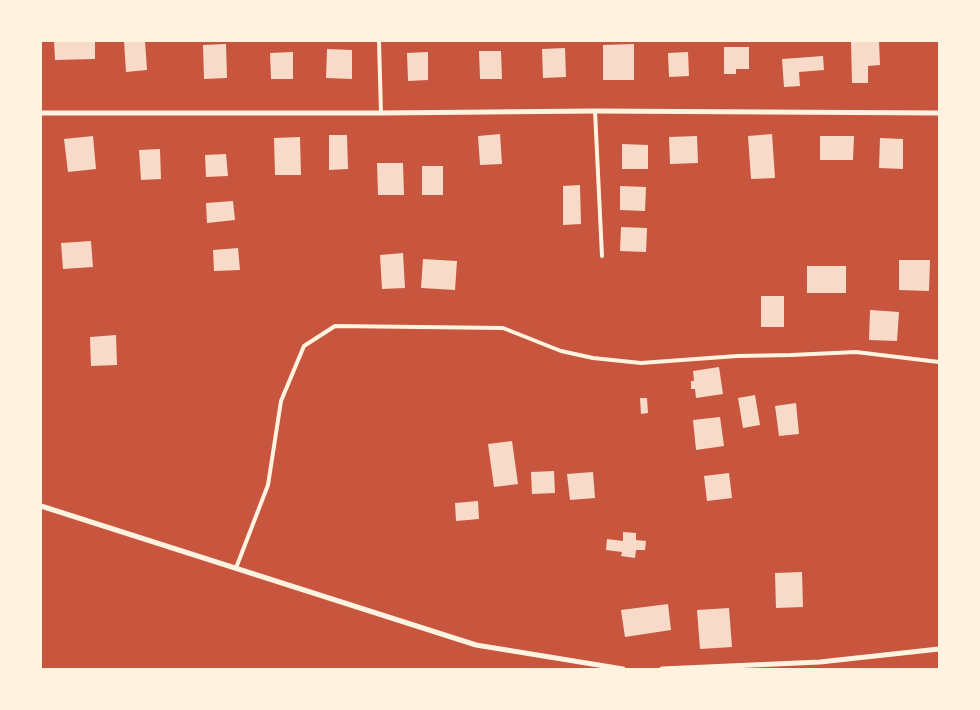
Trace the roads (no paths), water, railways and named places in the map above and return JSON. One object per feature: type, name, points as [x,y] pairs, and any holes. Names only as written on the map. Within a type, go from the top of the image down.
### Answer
[{"type":"street","points":[[41,113],[595,111],[939,114]]},
{"type":"street","points":[[41,506],[476,645],[623,669]]},
{"type":"street","points":[[662,669],[820,662],[939,648]]},
{"type":"street","points":[[820,662],[821,669]]},
{"type":"lane","points":[[379,41],[381,113]]},
{"type":"lane","points":[[595,111],[602,256]]},
{"type":"lane","points":[[236,568],[268,485],[281,401],[304,346],[335,326],[503,328],[561,351],[593,358],[641,363],[737,356],[790,356],[856,352],[939,362]]}]
